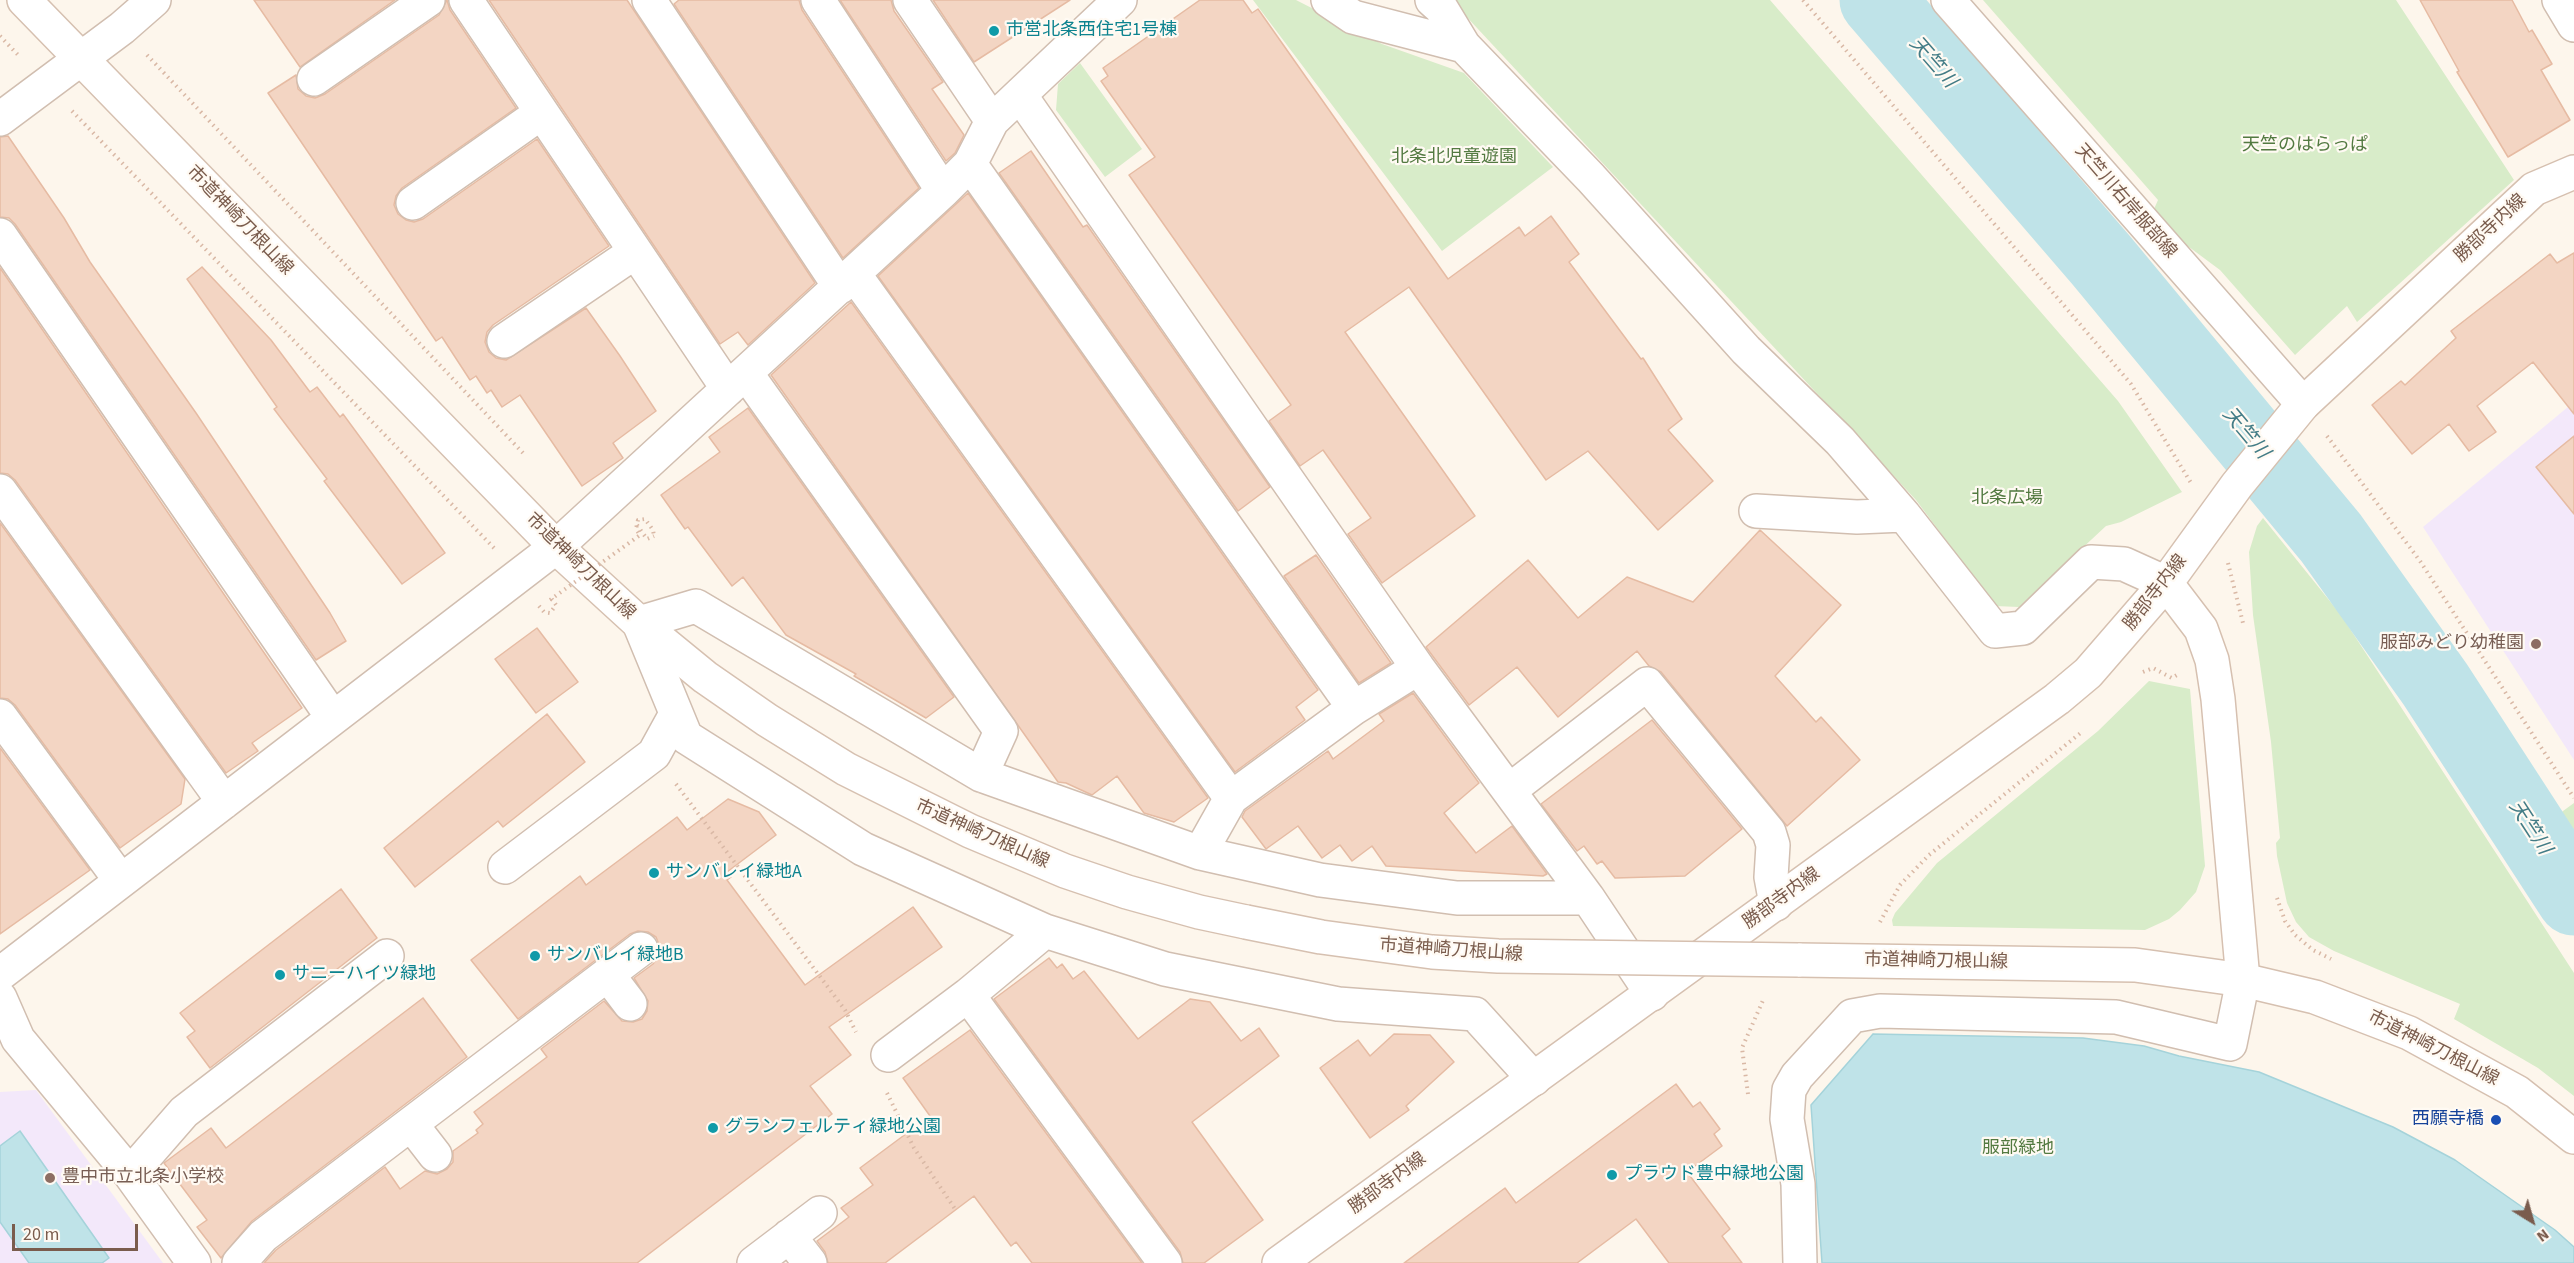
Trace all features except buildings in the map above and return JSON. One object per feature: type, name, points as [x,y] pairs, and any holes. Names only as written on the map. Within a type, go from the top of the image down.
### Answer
[{"type":"street","name":"市道神崎刀根山線","points":[[24,0],[556,547],[639,623],[705,677],[838,765],[998,844],[1065,871],[1171,905],[1321,937],[1432,952],[1498,956],[2136,965],[2243,980],[2315,997],[2409,1033],[2517,1092],[2574,1137]]},
{"type":"street","points":[[0,119],[122,28],[154,0]]},
{"type":"street","points":[[314,79],[428,0]]},
{"type":"street","points":[[466,0],[634,252],[737,381],[1001,731],[981,775]]},
{"type":"street","points":[[649,0],[847,280],[1231,798]]},
{"type":"street","points":[[818,0],[943,191]]},
{"type":"street","points":[[909,0],[992,121]]},
{"type":"street","points":[[0,974],[556,547],[943,191],[970,164],[992,121],[1120,0]]},
{"type":"street","points":[[1328,0],[1353,17],[1464,46]]},
{"type":"street","points":[[1432,0],[1441,8],[1464,46],[1591,178],[1746,350],[1840,441],[1904,514],[1995,631],[2023,628],[2091,561],[2124,564],[2166,583],[2201,629],[2212,660],[2218,699],[2243,980],[2230,1044],[2116,1017],[1880,1011],[1852,1016],[1797,1076],[1789,1090],[1787,1119],[1798,1185],[1800,1263]]},
{"type":"street","name":"天竺川右岸服部線","points":[[1948,0],[2295,413]]},
{"type":"street","points":[[2559,0],[2574,24]]},
{"type":"street","points":[[1020,95],[1418,668],[1588,898],[1652,994]]},
{"type":"street","points":[[413,203],[541,113]]},
{"type":"street","points":[[970,164],[1354,708]]},
{"type":"street","name":"勝部寺内線","points":[[1279,1263],[1776,904],[2057,699],[2088,673],[2120,640],[2166,583],[2237,485],[2295,413],[2534,189],[2574,172]]},
{"type":"street","points":[[0,235],[333,718]]},
{"type":"street","points":[[504,341],[634,252]]},
{"type":"street","points":[[0,491],[224,802]]},
{"type":"street","points":[[1756,511],[1857,518],[1904,514]]},
{"type":"street","points":[[1534,1079],[1475,1014],[1338,1004],[1165,969],[1045,931],[863,849],[686,737],[639,623],[696,606],[981,775],[1200,853],[1320,880],[1457,898],[1588,898]]},
{"type":"street","points":[[1200,853],[1231,798],[1354,708],[1418,668]]},
{"type":"street","points":[[1510,790],[1647,684],[1769,832],[1773,845],[1771,877],[1776,904]]},
{"type":"street","points":[[505,867],[654,754],[676,714]]},
{"type":"street","points":[[0,716],[121,881]]},
{"type":"street","points":[[877,1060],[968,995],[1045,931]]},
{"type":"street","points":[[239,1263],[264,1236],[641,949]]},
{"type":"street","points":[[130,1174],[184,1112],[387,956]]},
{"type":"street","points":[[608,975],[630,1004]]},
{"type":"street","points":[[968,995],[1165,1263]]},
{"type":"street","points":[[0,998],[9,1046],[130,1174],[194,1263]]},
{"type":"street","points":[[411,1124],[435,1155]]},
{"type":"street","points":[[754,1263],[820,1213]]},
{"type":"street","points":[[789,1236],[810,1263]]},
{"type":"path","points":[[1803,0],[2130,384],[2196,491]]},
{"type":"path","points":[[122,28],[529,459]]},
{"type":"path","points":[[0,36],[519,574],[539,584],[556,605],[550,612]]},
{"type":"path","points":[[2295,413],[2420,561],[2574,798]]},
{"type":"path","points":[[549,600],[640,536],[636,529],[638,520],[645,519],[653,530],[654,536]]},
{"type":"path","points":[[2225,552],[2245,631]]},
{"type":"path","points":[[2140,674],[2153,668],[2172,678],[2183,673]]},
{"type":"path","points":[[1880,922],[1900,885],[1929,855],[2091,724]]},
{"type":"path","points":[[654,754],[845,1010],[877,1060],[914,1148],[955,1209]]},
{"type":"path","points":[[2275,889],[2282,916],[2295,935],[2313,950],[2340,963]]},
{"type":"shaded area","name":"服部みどり幼稚園","points":[[2574,402],[2574,760],[2423,527]]},
{"type":"shaded area","name":"豊中市立北条小学校","points":[[36,1090],[163,1263],[0,1263],[0,1092]]},
{"type":"green space","name":"北条北児童遊園","points":[[1253,0],[1296,0],[1382,44],[1464,73],[1553,167],[1442,251]]},
{"type":"green space","name":"北条広場","points":[[1451,0],[1770,0],[2118,401],[2182,492],[2121,522],[2106,526],[2019,607],[1995,606],[1916,500]]},
{"type":"green space","name":"天竺のはらっぱ","points":[[1983,0],[2396,0],[2514,180],[2357,322],[2347,306],[2295,355],[2220,270],[2150,218],[2158,200]]},
{"type":"green space","points":[[1080,63],[1142,149],[1105,177],[1056,110],[1058,84]]},
{"type":"green space","points":[[2263,518],[2341,615],[2574,973],[2574,1096],[2538,1068],[2454,1019],[2460,1004],[2334,951],[2309,937],[2296,922],[2287,903],[2277,856],[2276,843],[2280,838],[2271,742],[2253,615],[2249,552],[2257,526]]},
{"type":"green space","points":[[2149,681],[2190,689],[2205,866],[2196,892],[2180,910],[2169,919],[2145,930],[1893,926],[1892,920],[1895,913],[1937,863],[2098,731]]},
{"type":"green space","points":[[2574,803],[2574,853],[2552,819]]},
{"type":"water","name":"服部緑地","points":[[1873,1034],[2083,1038],[2144,1046],[2179,1056],[2259,1072],[2393,1127],[2455,1160],[2555,1230],[2574,1247],[2574,1263],[1822,1263],[1811,1105]]},
{"type":"water","points":[[20,1131],[109,1258],[102,1263],[29,1263],[0,1222],[0,1146]]},
{"type":"waterway","name":"天竺川","points":[[1877,0],[2101,260],[2331,538],[2435,684],[2574,898]]},
{"type":"place","name":"市営北条西住宅1号棟","points":[[994,31]]},
{"type":"place","name":"服部みどり幼稚園","points":[[2536,644]]},
{"type":"place","name":"サンバレイ緑地A","points":[[654,873]]},
{"type":"place","name":"サンバレイ緑地B","points":[[535,956]]},
{"type":"place","name":"サニーハイツ緑地","points":[[280,975]]},
{"type":"place","name":"西願寺橋","points":[[2496,1120]]},
{"type":"place","name":"グランフェルティ緑地公園","points":[[713,1128]]},
{"type":"place","name":"プラウド豊中緑地公園","points":[[1612,1175]]},
{"type":"place","name":"豊中市立北条小学校","points":[[50,1178]]}]
